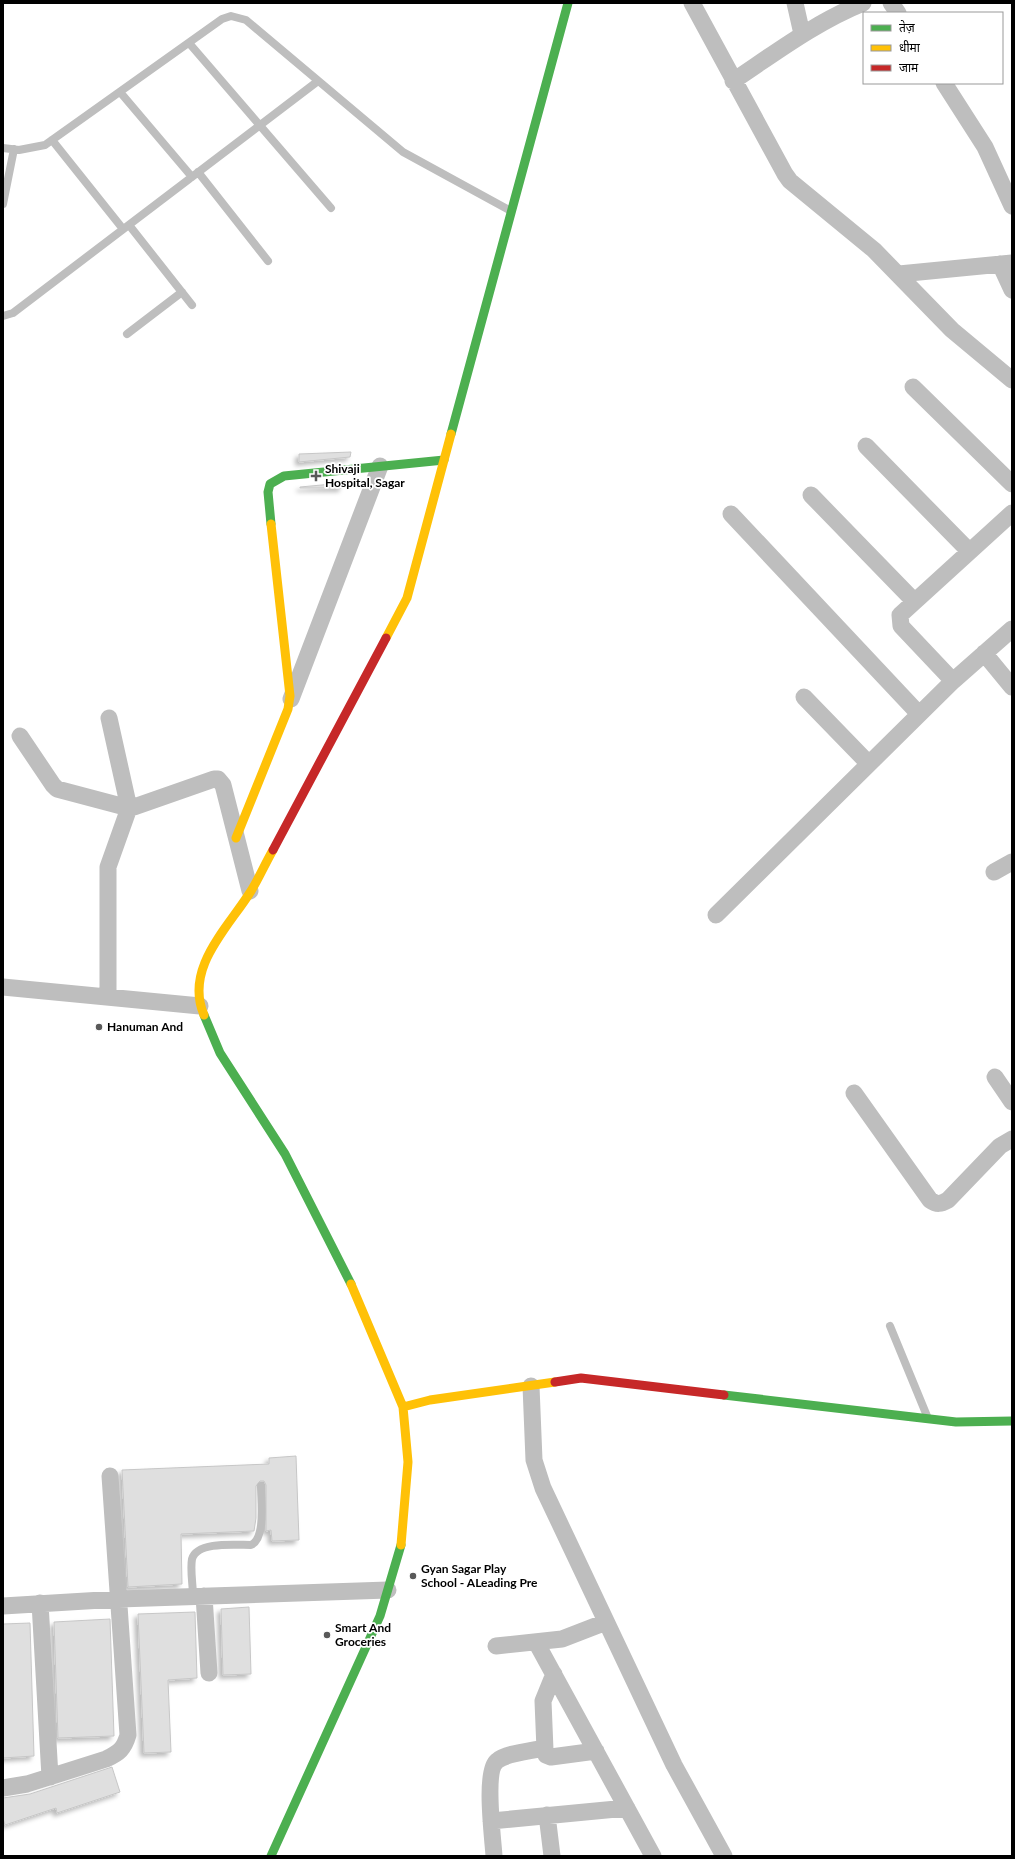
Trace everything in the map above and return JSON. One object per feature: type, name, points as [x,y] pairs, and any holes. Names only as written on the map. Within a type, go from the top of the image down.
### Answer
[{"type":"main road","points":[[271,1856],[380,1616],[401,1549],[408,1462],[403,1407],[354,1289],[285,1154],[220,1053],[200,1006],[199,988],[201,973],[209,952],[251,891],[406,598],[568,3]]},
{"type":"main road","points":[[236,838],[289,705],[290,680],[268,492],[270,484],[284,476],[444,460]]},
{"type":"main road","points":[[403,1407],[430,1400],[508,1390],[560,1380],[591,1378],[956,1422],[1012,1421]]},
{"type":"street","points":[[692,3],[780,168],[788,178],[874,250],[952,330],[1012,380]]},
{"type":"street","points":[[795,3],[802,34]]},
{"type":"street","points":[[733,81],[802,34],[836,15],[863,3]]},
{"type":"street","points":[[891,3],[897,12]]},
{"type":"street","points":[[945,84],[985,147],[1012,206]]},
{"type":"street","points":[[899,274],[1006,264],[1012,290]]},
{"type":"street","points":[[913,387],[1012,484]]},
{"type":"street","points":[[866,446],[969,551]]},
{"type":"street","points":[[289,705],[380,466]]},
{"type":"street","points":[[810,495],[914,601]]},
{"type":"street","points":[[953,681],[901,626],[900,615],[1012,513]]},
{"type":"street","points":[[731,514],[919,714]]},
{"type":"street","points":[[716,915],[953,681],[1012,629]]},
{"type":"street","points":[[984,653],[1012,687]]},
{"type":"street","points":[[804,696],[869,764]]},
{"type":"street","points":[[108,997],[108,867],[129,808],[109,718]]},
{"type":"street","points":[[20,736],[52,785],[57,789],[129,808],[214,779],[218,779],[223,785],[250,891]]},
{"type":"street","points":[[994,872],[1012,862]]},
{"type":"street","points":[[3,987],[200,1006]]},
{"type":"street","points":[[995,1077],[1012,1102]]},
{"type":"street","points":[[854,1093],[930,1200],[936,1204],[943,1203],[948,1200],[1000,1146],[1012,1139]]},
{"type":"street","points":[[531,1386],[534,1460],[537,1473],[674,1765],[724,1856]]},
{"type":"street","points":[[3,1788],[50,1777],[106,1759],[119,1753],[125,1746],[128,1735],[110,1476]]},
{"type":"street","points":[[3,1606],[118,1599],[388,1590]]},
{"type":"street","points":[[198,1596],[209,1673]]},
{"type":"street","points":[[40,1603],[50,1777]]},
{"type":"street","points":[[496,1646],[562,1639],[606,1622]]},
{"type":"street","points":[[536,1642],[653,1856]]},
{"type":"street","points":[[554,1674],[543,1701],[544,1748],[546,1755],[551,1757],[596,1751]]},
{"type":"street","points":[[494,1856],[491,1821],[490,1774],[492,1766],[503,1757],[544,1748]]},
{"type":"street","points":[[491,1821],[626,1808]]},
{"type":"street","points":[[547,1815],[552,1856]]},
{"type":"lane","points":[[3,148],[32,149],[52,140],[222,19],[231,16],[246,20],[403,152],[511,210]]},
{"type":"lane","points":[[189,42],[331,208]]},
{"type":"lane","points":[[3,316],[13,313],[318,81]]},
{"type":"lane","points":[[120,92],[195,174],[268,261]]},
{"type":"lane","points":[[52,140],[192,305]]},
{"type":"lane","points":[[3,204],[14,149]]},
{"type":"lane","points":[[127,334],[182,292]]},
{"type":"lane","points":[[890,1326],[928,1419]]},
{"type":"lane","points":[[198,1596],[192,1559],[197,1551],[204,1547],[251,1545],[256,1542],[261,1534],[261,1486]]},
{"type":"building","points":[[351,452],[350,457],[299,462],[299,454]]},
{"type":"building","points":[[343,483],[342,488],[300,488],[300,487]]},
{"type":"building","points":[[296,1456],[299,1540],[272,1541],[271,1530],[266,1531],[266,1485],[264,1481],[260,1481],[256,1486],[256,1518],[254,1531],[181,1534],[182,1584],[128,1587],[122,1470],[269,1464],[269,1458]]},
{"type":"building","points":[[249,1607],[251,1674],[223,1675],[221,1609]]},
{"type":"building","points":[[195,1612],[197,1678],[168,1680],[171,1752],[144,1753],[138,1614]]},
{"type":"building","points":[[110,1619],[114,1736],[58,1738],[54,1622]]},
{"type":"building","points":[[30,1623],[34,1756],[3,1758],[3,1624]]},
{"type":"building","points":[[112,1767],[120,1792],[57,1813],[56,1808],[5,1825],[3,1818],[3,1798],[30,1794]]},
{"type":"traffic: fast","points":[[451,434],[568,3]]},
{"type":"traffic: fast","points":[[271,524],[268,492],[270,484],[284,476],[444,460]]},
{"type":"traffic: fast","points":[[204,1015],[220,1053],[285,1154],[351,1284]]},
{"type":"traffic: fast","points":[[724,1395],[956,1422],[1012,1421]]},
{"type":"traffic: fast","points":[[271,1856],[380,1616],[401,1545]]},
{"type":"traffic: slow","points":[[386,638],[407,598],[451,434]]},
{"type":"traffic: slow","points":[[236,838],[288,709],[290,696],[271,524]]},
{"type":"traffic: slow","points":[[204,1015],[199,998],[200,981],[204,965],[211,949],[251,891],[273,850]]},
{"type":"traffic: slow","points":[[351,1284],[403,1407],[408,1462],[401,1545]]},
{"type":"traffic: slow","points":[[403,1407],[430,1400],[555,1382]]},
{"type":"traffic: jam","points":[[273,850],[386,638]]},
{"type":"traffic: jam","points":[[555,1382],[581,1378],[724,1395]]},
{"type":"place","name":"Shivaji Hospital, Sagar","points":[[316,476]]},
{"type":"place","name":"Hanuman And","points":[[99,1027]]},
{"type":"place","name":"Gyan Sagar Play School - ALeading Pre","points":[[413,1576]]},
{"type":"place","name":"Smart And Groceries","points":[[327,1635]]}]
